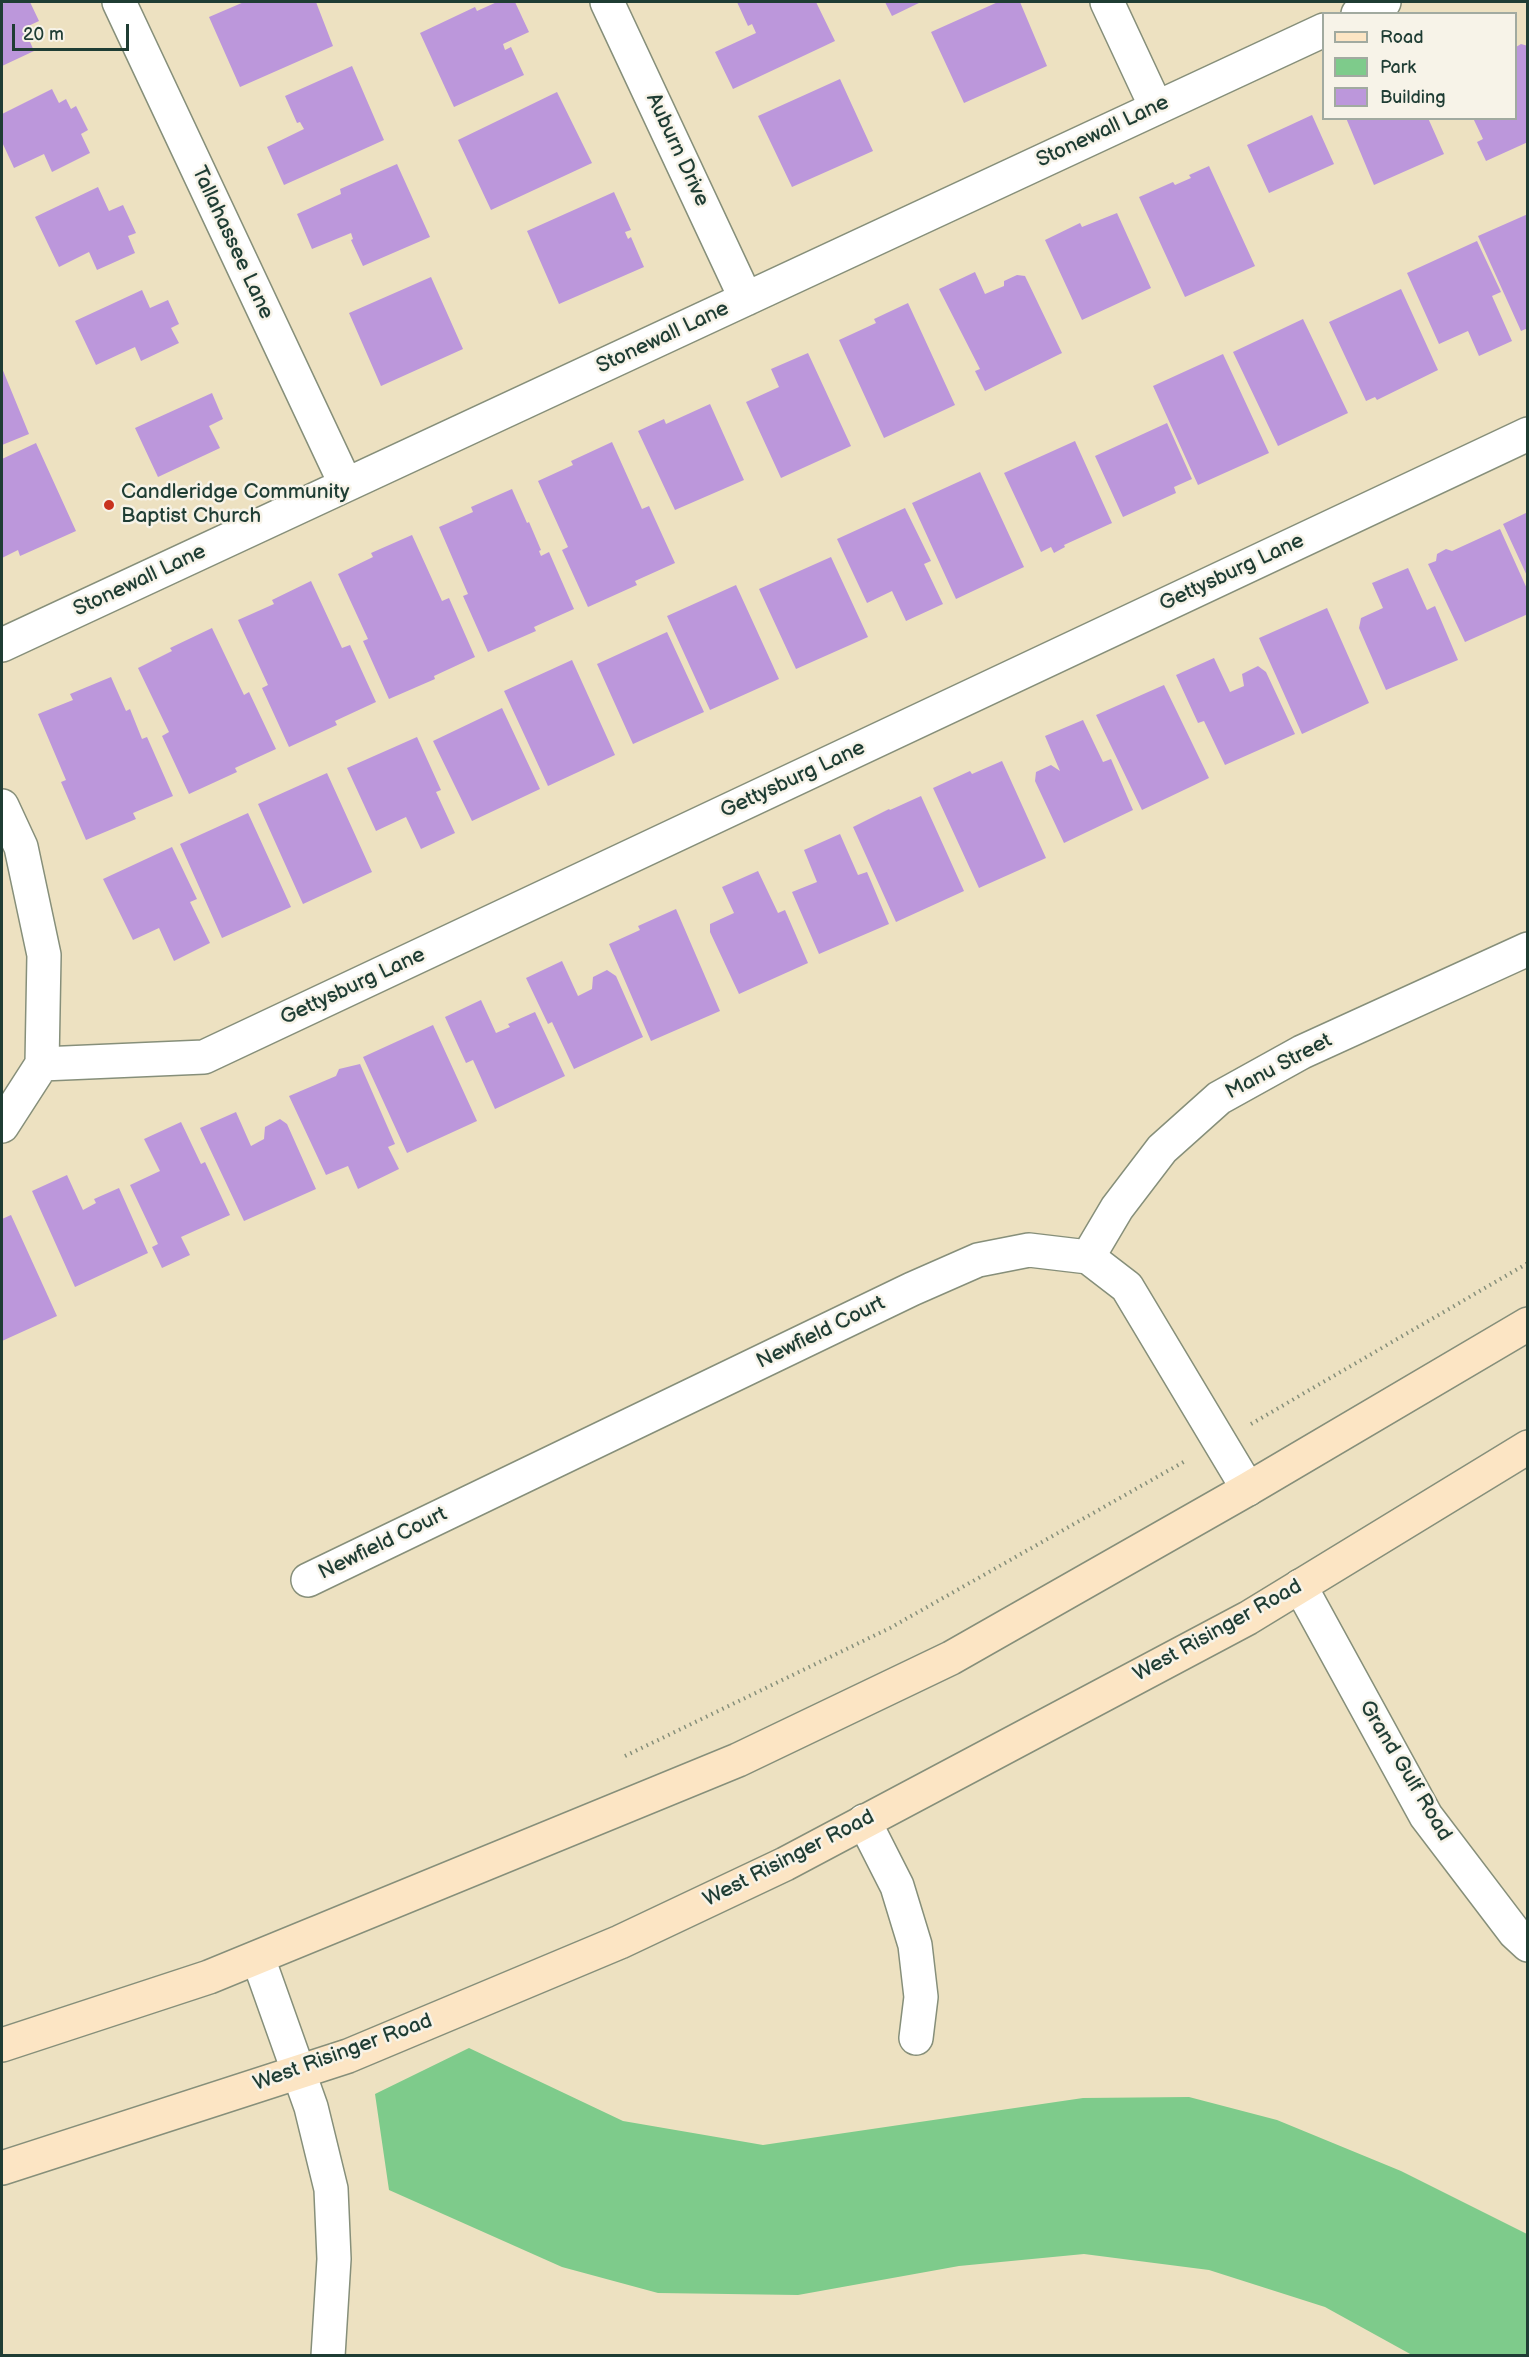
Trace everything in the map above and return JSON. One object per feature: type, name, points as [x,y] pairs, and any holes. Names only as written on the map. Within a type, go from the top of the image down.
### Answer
[{"type":"main road","points":[[2,2045],[209,1977],[738,1760],[951,1658],[1248,1489],[1527,1324]]},
{"type":"main road","name":"West Risinger Road","points":[[2,2168],[348,2056],[620,1942],[785,1864],[1248,1618],[1527,1447]]},
{"type":"street","name":"Tallahassee Lane","points":[[118,2],[346,485]]},
{"type":"street","name":"Auburn Drive","points":[[607,2],[746,299]]},
{"type":"street","points":[[1107,2],[1156,108]]},
{"type":"street","points":[[1362,12],[1384,2]]},
{"type":"street","name":"Stonewall Lane","points":[[2,645],[1322,30]]},
{"type":"street","name":"Gettysburg Lane","points":[[42,1064],[204,1057],[1527,434]]},
{"type":"street","points":[[2,806],[21,847],[44,955],[42,1064],[2,1126]]},
{"type":"street","name":"Manu Street","points":[[1088,1257],[1117,1208],[1162,1149],[1219,1098],[1302,1052],[1527,949]]},
{"type":"street","name":"Newfield Court","points":[[308,1580],[912,1289],[978,1260],[1029,1250],[1088,1257]]},
{"type":"street","points":[[1088,1257],[1127,1287],[1248,1489]]},
{"type":"street","name":"Grand Gulf Road","points":[[1300,1586],[1426,1816],[1515,1933],[1527,1945]]},
{"type":"street","points":[[864,1821],[897,1886],[915,1945],[921,1997],[916,2038]]},
{"type":"street","points":[[258,1958],[315,2121],[331,2189],[334,2259],[328,2355]]},
{"type":"path","points":[[625,1756],[890,1628],[1219,1442],[1527,1263]]},
{"type":"green space","points":[[469,2048],[623,2121],[763,2145],[1083,2098],[1189,2097],[1277,2120],[1401,2171],[1527,2234],[1527,2355],[1412,2355],[1325,2307],[1209,2270],[1084,2254],[959,2266],[798,2295],[658,2293],[562,2267],[389,2190],[375,2094]]},
{"type":"building","points":[[30,2],[39,21],[24,28],[34,51],[2,66],[2,4]]},
{"type":"building","points":[[244,2],[316,2],[333,46],[240,87],[209,17]]},
{"type":"building","points":[[497,2],[515,2],[529,32],[503,44],[505,50],[511,47],[524,75],[454,107],[420,33],[475,7],[477,11]]},
{"type":"building","points":[[737,2],[816,2],[835,41],[733,89],[715,52],[756,33],[752,24],[748,26]]},
{"type":"building","points":[[885,2],[921,2],[892,16]]},
{"type":"building","points":[[998,2],[1020,2],[1047,66],[964,103],[931,32]]},
{"type":"building","points":[[1521,44],[1528,46],[1528,142],[1486,161],[1477,142],[1483,139],[1474,120],[1517,120],[1517,46]]},
{"type":"building","points":[[352,66],[384,140],[284,185],[267,147],[304,129],[300,122],[297,123],[285,96]]},
{"type":"building","points":[[840,79],[873,151],[792,187],[758,116]]},
{"type":"building","points":[[52,89],[59,103],[66,99],[71,109],[76,106],[88,130],[81,134],[90,153],[52,172],[44,154],[14,168],[2,142],[2,114]]},
{"type":"building","points":[[557,92],[592,163],[491,210],[458,140]]},
{"type":"building","points":[[1312,115],[1334,164],[1269,193],[1247,145]]},
{"type":"building","points":[[1347,120],[1429,120],[1444,154],[1374,185]]},
{"type":"building","points":[[397,164],[430,237],[363,266],[351,240],[353,239],[351,233],[312,249],[297,214],[341,194],[340,189]]},
{"type":"building","points":[[1209,166],[1255,266],[1185,297],[1139,197],[1173,182],[1175,185],[1191,178],[1189,175]]},
{"type":"building","points":[[98,187],[109,211],[123,205],[136,233],[128,236],[135,253],[97,270],[89,252],[59,267],[35,217]]},
{"type":"building","points":[[614,192],[631,230],[625,232],[628,239],[631,237],[644,267],[559,304],[527,231]]},
{"type":"building","points":[[1117,213],[1151,288],[1082,320],[1045,240],[1080,223],[1082,227]]},
{"type":"building","points":[[1528,214],[1528,328],[1521,331],[1478,236]]},
{"type":"building","points":[[1477,241],[1501,292],[1492,296],[1512,341],[1479,356],[1468,331],[1439,344],[1407,273]]},
{"type":"building","points":[[975,272],[985,294],[1004,286],[1004,281],[1017,275],[1025,276],[1062,353],[985,391],[975,371],[980,369],[939,289]]},
{"type":"building","points":[[431,277],[463,349],[381,386],[349,313]]},
{"type":"building","points":[[1401,289],[1438,370],[1377,400],[1375,397],[1366,401],[1329,322]]},
{"type":"building","points":[[142,290],[150,308],[168,300],[179,324],[171,328],[179,343],[141,361],[135,347],[96,365],[75,321]]},
{"type":"building","points":[[908,303],[955,405],[884,438],[839,340],[876,323],[874,319]]},
{"type":"building","points":[[1303,319],[1348,413],[1278,446],[1233,352]]},
{"type":"building","points":[[808,353],[851,446],[781,478],[746,402],[779,387],[771,369]]},
{"type":"building","points":[[1223,354],[1269,453],[1198,485],[1153,386]]},
{"type":"building","points":[[2,368],[29,434],[2,445]]},
{"type":"building","points":[[212,393],[223,419],[209,426],[220,448],[158,477],[135,428]]},
{"type":"building","points":[[710,404],[744,480],[675,510],[638,431],[664,419],[666,424]]},
{"type":"building","points":[[1167,423],[1192,479],[1174,487],[1176,493],[1123,517],[1095,456]]},
{"type":"building","points":[[1075,441],[1112,523],[1064,545],[1065,547],[1054,553],[1051,547],[1041,552],[1004,473]]},
{"type":"building","points":[[612,442],[642,509],[649,506],[675,563],[635,581],[637,585],[588,607],[562,550],[568,547],[538,481],[573,465],[571,461]]},
{"type":"building","points":[[36,443],[76,531],[20,556],[18,550],[2,558],[2,459]]},
{"type":"building","points":[[980,472],[1024,567],[956,599],[912,503]]},
{"type":"building","points":[[512,489],[527,523],[529,522],[541,550],[539,551],[541,556],[549,552],[574,609],[534,627],[536,631],[488,652],[463,596],[468,594],[439,527],[473,512],[471,507]]},
{"type":"building","points":[[905,508],[931,561],[924,564],[943,604],[906,621],[892,591],[867,603],[837,539]]},
{"type":"building","points":[[1528,512],[1528,578],[1503,524]]},
{"type":"building","points":[[1500,529],[1528,591],[1528,614],[1465,642],[1428,564],[1436,561],[1437,554],[1446,549],[1452,551]]},
{"type":"building","points":[[412,535],[442,601],[449,598],[475,657],[434,676],[435,679],[389,699],[363,641],[368,639],[338,574],[373,557],[371,553]]},
{"type":"building","points":[[831,557],[868,637],[796,669],[759,589]]},
{"type":"building","points":[[1408,568],[1427,610],[1435,606],[1458,660],[1386,690],[1359,628],[1361,618],[1383,608],[1372,583]]},
{"type":"building","points":[[311,581],[342,648],[350,645],[376,702],[335,721],[337,725],[289,747],[262,688],[268,685],[238,620],[274,604],[272,600]]},
{"type":"building","points":[[736,585],[779,679],[710,710],[667,616]]},
{"type":"building","points":[[1327,608],[1369,703],[1302,734],[1259,638]]},
{"type":"building","points":[[212,628],[244,695],[249,692],[276,749],[235,768],[237,772],[189,794],[162,736],[169,732],[138,668],[172,651],[170,648]]},
{"type":"building","points":[[667,632],[704,712],[633,744],[597,664]]},
{"type":"building","points":[[1214,658],[1230,692],[1244,686],[1242,674],[1258,666],[1266,672],[1295,734],[1225,765],[1204,721],[1198,723],[1176,675]]},
{"type":"building","points":[[572,660],[615,755],[548,786],[504,691]]},
{"type":"building","points":[[111,677],[126,711],[130,709],[142,739],[147,737],[173,796],[133,813],[136,819],[86,840],[61,782],[66,780],[38,714],[73,700],[70,694]]},
{"type":"building","points":[[1164,685],[1209,778],[1142,810],[1096,715]]},
{"type":"building","points":[[502,708],[540,789],[472,821],[433,741]]},
{"type":"building","points":[[1083,720],[1103,762],[1111,759],[1133,810],[1064,843],[1035,781],[1036,772],[1051,765],[1060,771],[1045,736]]},
{"type":"building","points":[[417,737],[441,790],[436,792],[455,833],[421,849],[406,817],[376,831],[347,768]]},
{"type":"building","points":[[1002,761],[1046,858],[979,888],[933,788],[970,771],[972,774]]},
{"type":"building","points":[[327,773],[372,872],[303,904],[258,804]]},
{"type":"building","points":[[921,796],[964,891],[896,922],[853,827]]},
{"type":"building","points":[[248,813],[291,907],[222,938],[180,844]]},
{"type":"building","points":[[840,834],[858,875],[867,872],[889,924],[819,954],[792,892],[817,882],[804,850]]},
{"type":"building","points":[[172,847],[197,899],[190,902],[210,943],[174,961],[159,928],[133,940],[103,879]]},
{"type":"building","points":[[758,871],[778,913],[785,910],[808,963],[739,994],[710,932],[710,924],[734,913],[722,887]]},
{"type":"building","points":[[676,909],[720,1011],[651,1041],[609,944],[640,930],[638,926]]},
{"type":"building","points":[[562,961],[578,996],[592,989],[593,977],[607,970],[616,976],[643,1037],[574,1069],[552,1022],[548,1024],[526,978]]},
{"type":"building","points":[[481,1000],[496,1033],[510,1027],[508,1024],[535,1012],[565,1076],[495,1109],[473,1060],[466,1063],[445,1017]]},
{"type":"building","points":[[433,1025],[477,1121],[407,1153],[363,1057]]},
{"type":"building","points":[[360,1064],[395,1144],[388,1147],[399,1169],[358,1189],[348,1166],[326,1175],[289,1096],[336,1076],[339,1069]]},
{"type":"building","points":[[236,1112],[251,1146],[264,1139],[265,1127],[280,1119],[287,1124],[316,1189],[244,1221],[200,1128]]},
{"type":"building","points":[[181,1122],[201,1164],[205,1162],[230,1215],[181,1237],[190,1255],[162,1268],[152,1247],[158,1244],[130,1185],[160,1171],[144,1139]]},
{"type":"building","points":[[67,1175],[83,1210],[96,1203],[94,1199],[119,1188],[148,1253],[75,1287],[32,1191]]},
{"type":"building","points":[[11,1215],[57,1316],[2,1341],[2,1219]]},
{"type":"place","name":"Candleridge Community Baptist Church","points":[[109,505]]}]
